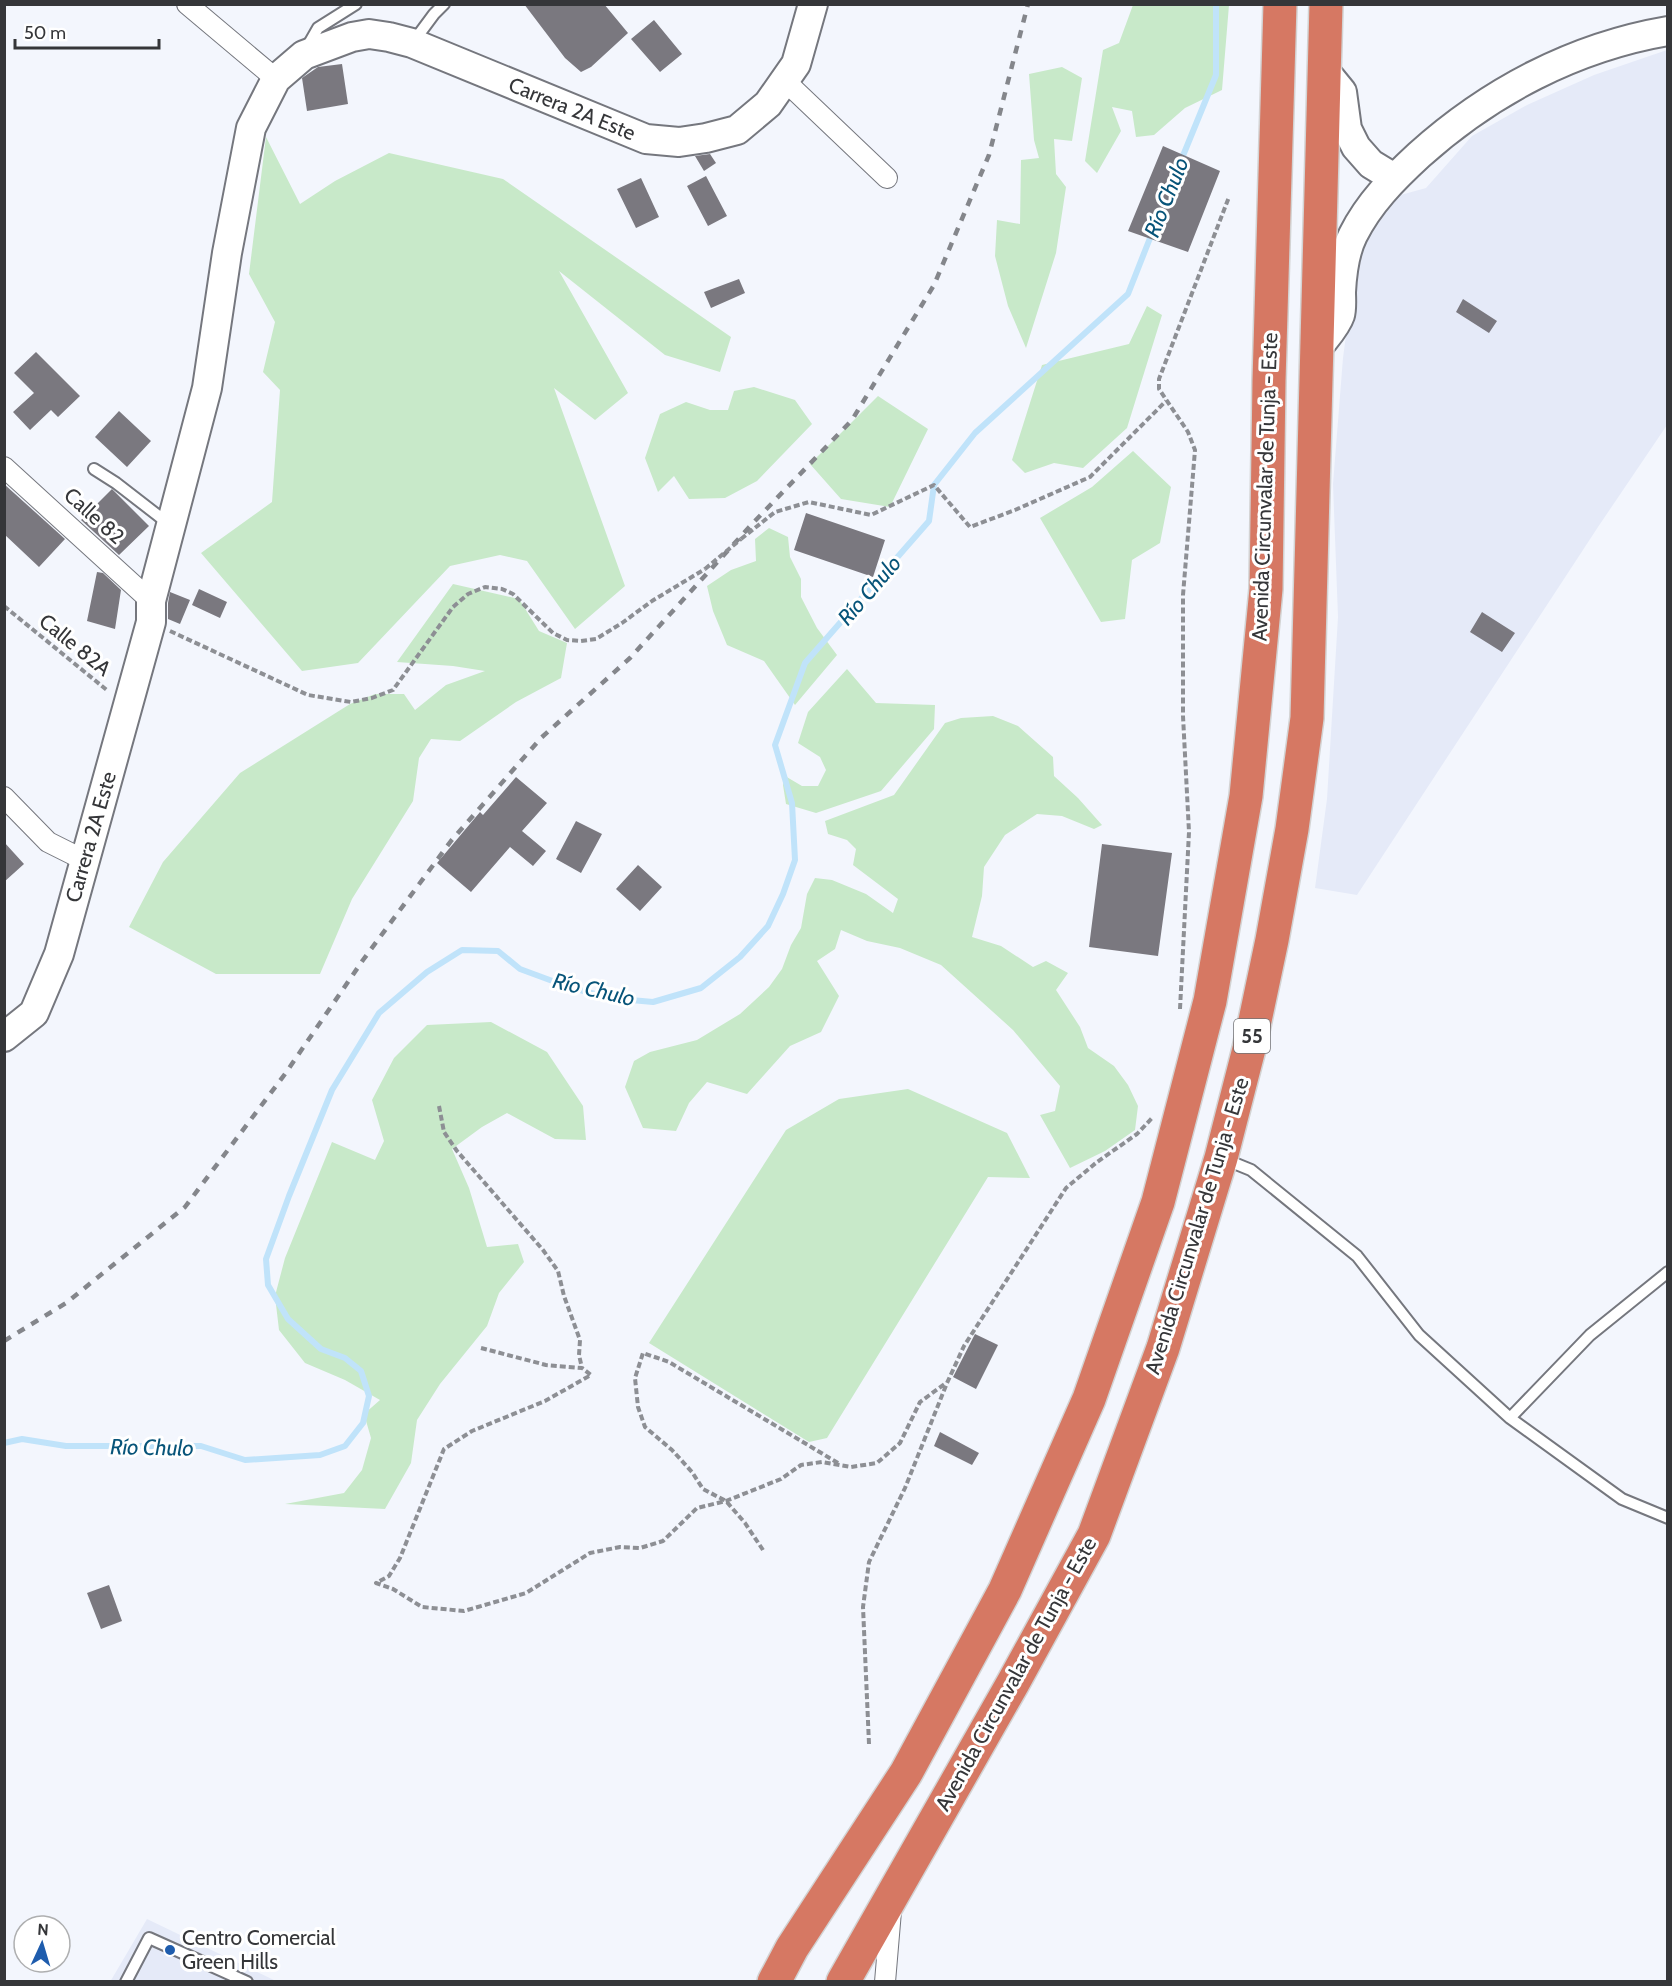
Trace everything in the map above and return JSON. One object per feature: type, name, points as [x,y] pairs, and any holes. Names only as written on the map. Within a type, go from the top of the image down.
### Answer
[{"type":"highway","name":"Avenida Circunvalar de Tunja - Este","points":[[774,1982],[792,1948],[906,1773],[1010,1579],[1089,1399],[1158,1202],[1204,1023],[1212,990],[1246,796],[1266,589],[1269,381],[1280,4]]},
{"type":"highway","name":"Avenida Circunvalar de Tunja - Este","points":[[843,1982],[1094,1535],[1163,1348],[1221,1158],[1249,1049],[1292,829],[1307,718],[1326,4]]},
{"type":"street","points":[[187,4],[276,79]]},
{"type":"street","name":"Carrera 2A Este","points":[[4,1037],[33,1013],[58,954],[127,707],[207,388],[227,253],[251,128],[276,79],[304,55],[352,37],[369,34],[389,37],[412,44],[645,140],[679,142],[737,130],[768,104],[796,64],[813,4]]},
{"type":"street","points":[[1317,349],[1340,315],[1342,266],[1351,237],[1366,210],[1394,178],[1448,129],[1487,101],[1530,76],[1587,51],[1640,35],[1668,31]]},
{"type":"street","points":[[1324,70],[1341,92],[1347,129],[1356,147],[1371,164],[1394,178]]},
{"type":"street","points":[[784,80],[887,178]]},
{"type":"street","name":"Calle 82","points":[[4,467],[151,612]]},
{"type":"street","points":[[4,796],[48,842],[84,860]]},
{"type":"street","points":[[885,1982],[892,1896]]},
{"type":"lane","points":[[304,55],[318,28],[356,4]]},
{"type":"lane","points":[[412,44],[444,4]]},
{"type":"lane","points":[[94,469],[116,483],[171,526]]},
{"type":"lane","points":[[1221,1158],[1251,1170],[1357,1256],[1419,1335],[1510,1418],[1622,1499],[1668,1518]]},
{"type":"lane","points":[[1510,1418],[1590,1335],[1668,1272]]},
{"type":"lane","points":[[126,1982],[149,1938],[247,1982]]},
{"type":"path","points":[[1179,1014],[1189,832],[1183,716],[1183,595],[1195,450],[1188,432],[1159,389],[1159,379],[1229,197]]},
{"type":"path","points":[[151,612],[308,694],[351,702],[372,698],[393,690],[453,607],[468,594],[485,587],[502,589],[513,594],[553,633],[567,640],[596,639],[705,569],[775,512],[809,502],[871,515],[934,485],[970,527],[1090,477],[1166,400]]},
{"type":"path","name":"Calle 82A","points":[[4,606],[127,707]]},
{"type":"path","points":[[439,1106],[444,1132],[558,1271],[564,1296],[580,1340],[579,1355],[582,1368]]},
{"type":"path","points":[[869,1744],[863,1607],[869,1562],[905,1488],[947,1383],[964,1346],[1066,1188],[1097,1162],[1137,1134],[1155,1115]]},
{"type":"path","points":[[482,1348],[546,1365],[582,1368],[591,1375],[545,1401],[472,1431],[444,1449],[400,1558],[389,1576],[376,1583],[393,1589],[422,1607],[464,1611],[526,1593],[590,1553],[620,1547],[640,1548],[663,1541],[697,1508],[726,1501],[781,1479],[801,1465],[822,1461],[851,1467],[877,1463],[900,1443],[920,1402],[947,1383]]},
{"type":"path","points":[[763,1550],[745,1523],[726,1501],[704,1489],[693,1472],[645,1427],[638,1407],[635,1378],[643,1353],[669,1362],[841,1465]]},
{"type":"shaded area","points":[[1667,50],[1667,425],[1357,895],[1315,888],[1327,799],[1338,617],[1333,484],[1343,358],[1349,312],[1363,250],[1378,215],[1397,196],[1426,188],[1472,136],[1527,105],[1594,75]]},
{"type":"shaded area","name":"Centro Comercial Green Hills","points":[[147,1919],[276,1981],[110,1982]]},
{"type":"green space","points":[[1133,5],[1229,5],[1222,90],[1185,108],[1154,135],[1136,137],[1132,111],[1112,107],[1121,131],[1097,173],[1085,161],[1103,50],[1119,43]]},
{"type":"green space","points":[[1062,67],[1082,78],[1072,141],[1054,139],[1056,174],[1066,187],[1056,253],[1026,348],[1008,306],[995,256],[997,220],[1020,224],[1021,160],[1039,158],[1034,140],[1029,74]]},
{"type":"green space","points":[[266,137],[300,204],[335,181],[389,153],[503,179],[731,337],[720,372],[665,355],[559,271],[628,393],[595,420],[554,388],[625,586],[575,629],[527,561],[500,555],[450,566],[358,663],[302,671],[201,553],[272,502],[280,390],[263,372],[275,322],[249,274]]},
{"type":"green space","points":[[1147,306],[1162,315],[1127,428],[1083,468],[1054,463],[1025,473],[1012,460],[1042,365],[1129,344]]},
{"type":"green space","points":[[754,387],[795,400],[812,424],[757,481],[725,498],[689,499],[674,476],[658,492],[645,458],[660,414],[686,402],[710,410],[728,410],[734,391]]},
{"type":"green space","points":[[878,396],[928,429],[890,507],[841,499],[810,464]]},
{"type":"green space","points":[[1133,451],[1171,487],[1160,543],[1132,560],[1125,619],[1101,622],[1040,518],[1092,487]]},
{"type":"green space","points":[[769,528],[788,537],[790,557],[801,579],[801,597],[817,628],[837,655],[795,705],[764,661],[727,645],[713,611],[707,586],[731,570],[756,561],[755,539]]},
{"type":"green space","points":[[453,584],[519,599],[539,631],[567,643],[561,678],[516,702],[460,741],[431,739],[419,758],[413,801],[352,899],[320,974],[216,974],[129,927],[163,862],[240,773],[350,704],[375,694],[404,694],[415,710],[446,685],[485,671],[397,662]]},
{"type":"green space","points":[[847,669],[876,703],[935,705],[934,729],[881,791],[816,813],[786,804],[783,785],[785,776],[802,786],[818,786],[826,770],[820,757],[798,743],[808,712]]},
{"type":"green space","points":[[993,716],[1018,726],[1053,757],[1054,776],[1102,825],[1094,829],[1062,816],[1037,814],[1005,835],[984,867],[982,896],[972,937],[1001,946],[1033,967],[1046,961],[1068,973],[1056,990],[1080,1027],[1088,1048],[1114,1066],[1128,1085],[1138,1106],[1135,1130],[1105,1151],[1070,1168],[1040,1115],[1055,1111],[1060,1086],[1013,1030],[941,965],[900,948],[867,941],[841,930],[835,949],[817,961],[839,996],[821,1032],[790,1046],[747,1094],[707,1082],[689,1103],[676,1131],[643,1128],[625,1087],[634,1061],[650,1052],[697,1040],[740,1014],[769,987],[782,969],[791,945],[801,928],[807,894],[815,878],[832,880],[866,894],[893,913],[898,899],[853,865],[856,849],[847,840],[828,834],[825,821],[894,795],[945,723],[961,718]]},
{"type":"green space","points":[[491,1022],[547,1052],[583,1106],[586,1140],[555,1139],[507,1113],[482,1127],[452,1149],[469,1188],[487,1247],[518,1244],[524,1262],[499,1293],[487,1326],[440,1384],[417,1420],[411,1463],[385,1509],[285,1504],[344,1493],[362,1470],[371,1438],[364,1414],[380,1400],[345,1380],[305,1363],[279,1330],[275,1296],[285,1258],[332,1142],[375,1160],[384,1141],[372,1100],[394,1058],[427,1025]]},
{"type":"green space","points":[[908,1089],[1007,1133],[1030,1178],[988,1177],[827,1438],[809,1442],[649,1343],[786,1130],[839,1099]]},
{"type":"building","points":[[524,4],[604,4],[628,33],[591,67],[581,72],[565,58]]},
{"type":"building","points":[[654,20],[682,54],[660,72],[631,39]]},
{"type":"building","points":[[342,64],[348,104],[307,111],[302,78],[318,67]]},
{"type":"building","points":[[1163,146],[1220,171],[1188,252],[1128,231]]},
{"type":"building","points":[[710,154],[716,163],[704,171],[695,156]]},
{"type":"building","points":[[706,176],[727,216],[708,226],[687,186]]},
{"type":"building","points":[[641,178],[659,217],[636,228],[617,189]]},
{"type":"building","points":[[739,279],[745,293],[711,308],[704,292]]},
{"type":"building","points":[[1463,299],[1497,321],[1489,333],[1456,312]]},
{"type":"building","points":[[36,352],[80,396],[58,417],[51,410],[30,430],[13,412],[34,393],[14,373]]},
{"type":"building","points":[[119,411],[151,441],[127,467],[95,437]]},
{"type":"building","points":[[4,484],[65,539],[39,567],[4,534]]},
{"type":"building","points":[[112,489],[149,526],[119,555],[81,520]]},
{"type":"building","points":[[806,513],[885,540],[873,577],[794,550]]},
{"type":"building","points":[[97,572],[103,573],[121,590],[115,629],[87,621]]},
{"type":"building","points":[[199,589],[227,602],[220,618],[192,605]]},
{"type":"building","points":[[170,592],[190,600],[180,624],[168,619]]},
{"type":"building","points":[[1482,612],[1515,633],[1502,652],[1470,632]]},
{"type":"building","points":[[516,777],[547,803],[522,831],[546,851],[533,866],[510,847],[471,892],[437,863],[480,812],[483,815]]},
{"type":"building","points":[[576,821],[602,834],[581,873],[556,859]]},
{"type":"building","points":[[4,842],[24,864],[4,882]]},
{"type":"building","points":[[1102,844],[1172,853],[1158,956],[1089,947]]},
{"type":"building","points":[[638,865],[662,887],[640,911],[616,889]]},
{"type":"building","points":[[975,1334],[998,1345],[976,1389],[953,1377]]},
{"type":"building","points":[[940,1432],[979,1453],[972,1465],[934,1446]]},
{"type":"building","points":[[109,1585],[122,1621],[101,1629],[87,1593]]},
{"type":"waterway","name":"Río Chulo","points":[[1180,163],[1216,75],[1216,4]]},
{"type":"waterway","name":"Río Chulo","points":[[4,1443],[22,1439],[66,1446],[201,1446],[245,1460],[320,1455],[345,1446],[363,1423],[369,1396],[361,1371],[345,1358],[321,1349],[288,1319],[268,1285],[266,1259],[332,1090],[379,1013],[427,972],[462,950],[498,951],[520,969],[566,986],[609,998],[653,1002],[701,988],[740,957],[768,926],[795,860],[792,803],[775,745],[805,663],[929,521],[934,485],[975,433],[1128,294],[1152,233]]},
{"type":"railway","points":[[4,1341],[66,1303],[185,1207],[285,1074],[363,960],[451,841],[541,738],[630,658],[753,523],[852,420],[934,285],[989,155],[1028,4]]},
{"type":"place","name":"Centro Comercial Green Hills","points":[[170,1950]]}]
